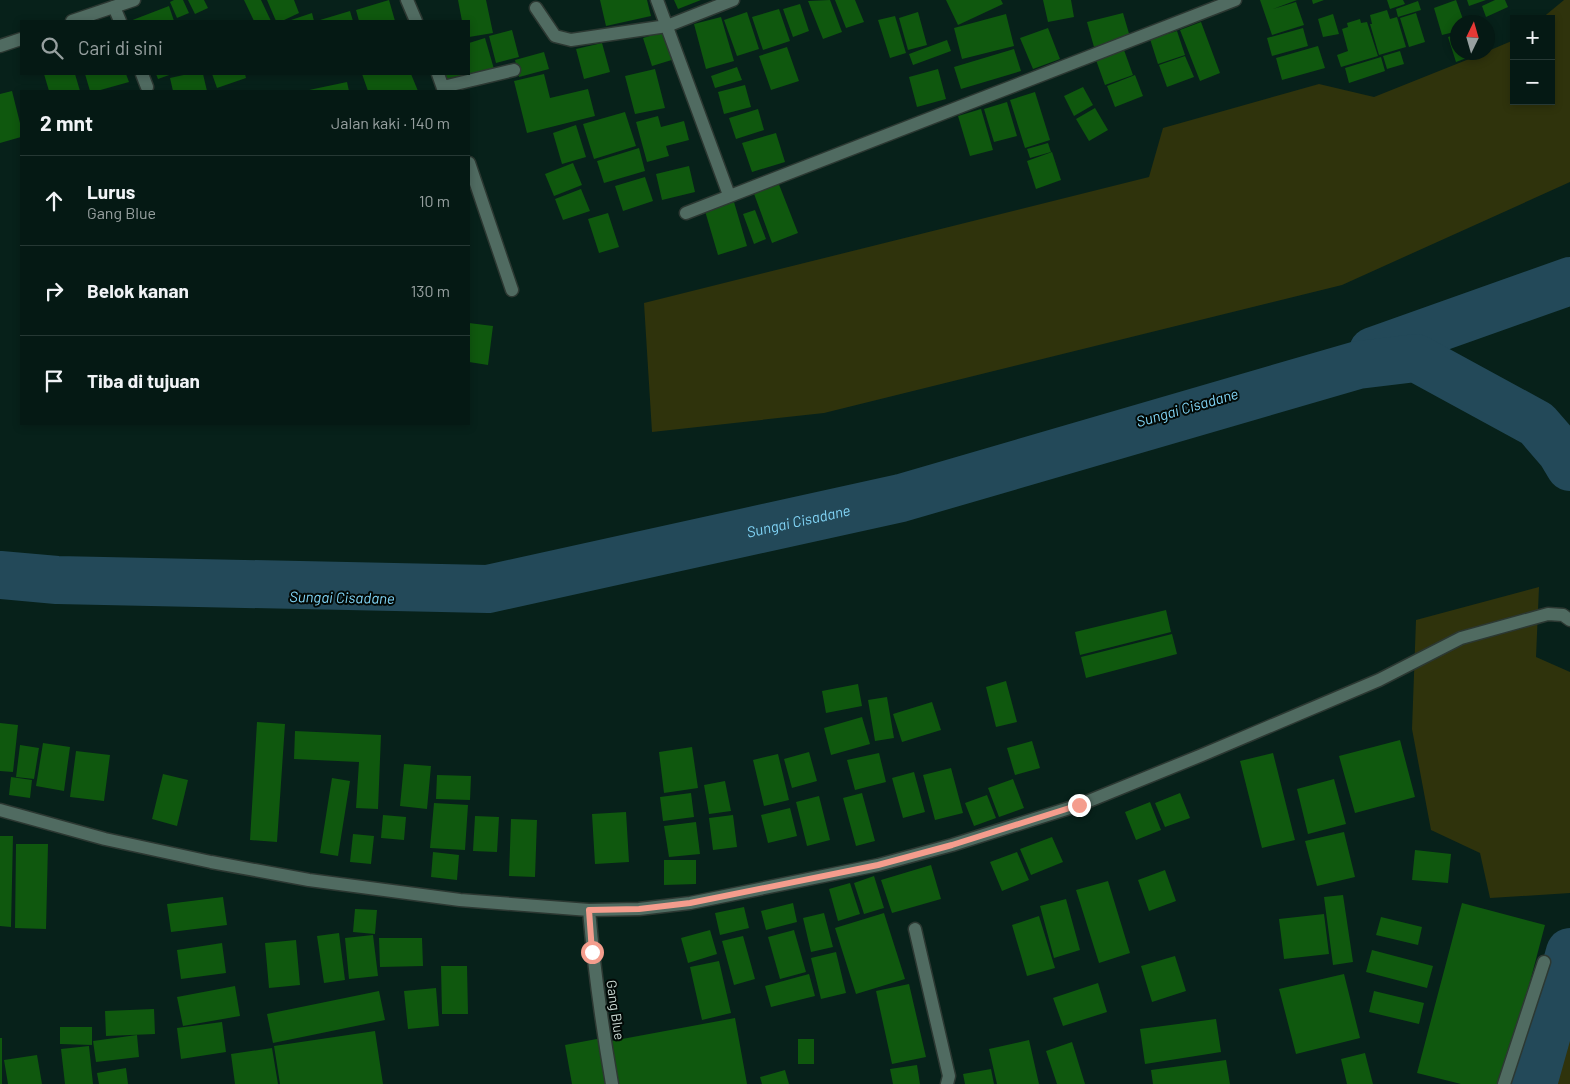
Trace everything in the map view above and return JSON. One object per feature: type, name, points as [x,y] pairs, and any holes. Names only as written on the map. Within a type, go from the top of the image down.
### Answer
[{"type":"street","points":[[75,20],[134,0]]},
{"type":"street","points":[[406,0],[416,20]]},
{"type":"street","points":[[656,0],[729,195]]},
{"type":"street","points":[[536,8],[555,36],[571,40],[667,26],[734,0]]},
{"type":"street","points":[[686,213],[1235,0]]},
{"type":"street","points":[[114,7],[120,20]]},
{"type":"street","points":[[0,46],[20,39]]},
{"type":"street","points":[[438,75],[443,89],[514,70]]},
{"type":"street","points":[[142,75],[147,87]]},
{"type":"street","points":[[470,166],[512,290]]},
{"type":"street","points":[[0,810],[125,843],[211,862],[309,880],[460,900],[589,910],[639,909],[690,903],[878,865],[952,845],[1079,805],[1202,756],[1379,680],[1461,638],[1548,614],[1568,615]]},
{"type":"street","name":"Gang Blue","points":[[589,910],[592,952],[612,1084]]},
{"type":"street","points":[[915,929],[949,1076],[947,1084]]},
{"type":"street","points":[[1504,1084],[1544,962]]},
{"type":"green space","points":[[1564,0],[1570,0],[1570,182],[1342,285],[824,413],[652,432],[644,303],[1149,177],[1163,128],[1319,84],[1374,97],[1466,60],[1495,60],[1495,48],[1510,42],[1510,105],[1555,105],[1555,15],[1546,15]]},
{"type":"green space","points":[[1539,587],[1536,657],[1570,672],[1570,893],[1490,898],[1480,853],[1431,830],[1412,729],[1416,620]]},
{"type":"green space","points":[[1570,1001],[1570,1084],[1545,1084]]},
{"type":"building","points":[[183,0],[189,13],[177,18],[170,2]]},
{"type":"building","points":[[188,0],[204,0],[208,8],[195,14]]},
{"type":"building","points":[[244,0],[261,0],[271,20],[254,20]]},
{"type":"building","points":[[267,0],[294,0],[299,13],[284,20],[276,20]]},
{"type":"building","points":[[389,0],[395,20],[359,20],[356,10]]},
{"type":"building","points":[[458,0],[486,0],[493,33],[470,37],[470,20],[462,20]]},
{"type":"building","points":[[600,0],[647,0],[651,16],[606,26]]},
{"type":"building","points":[[674,0],[701,0],[678,9]]},
{"type":"building","points":[[830,0],[842,32],[823,39],[808,1]]},
{"type":"building","points":[[835,0],[855,0],[864,22],[846,28]]},
{"type":"building","points":[[946,0],[1001,0],[1003,4],[958,25]]},
{"type":"building","points":[[1043,0],[1071,0],[1074,17],[1048,22]]},
{"type":"building","points":[[1260,0],[1297,0],[1273,9],[1296,2],[1304,25],[1272,35]]},
{"type":"building","points":[[1312,0],[1324,0],[1313,4]]},
{"type":"building","points":[[1387,0],[1403,0],[1405,4],[1390,9]]},
{"type":"building","points":[[1456,0],[1461,15],[1450,15],[1450,33],[1442,35],[1434,8]]},
{"type":"building","points":[[1467,0],[1486,0],[1469,6]]},
{"type":"building","points":[[1495,0],[1505,0],[1508,7],[1490,15],[1485,15],[1482,6]]},
{"type":"building","points":[[1418,1],[1421,10],[1398,17],[1396,9]]},
{"type":"building","points":[[800,4],[809,31],[793,37],[783,9]]},
{"type":"building","points":[[169,6],[174,20],[133,20]]},
{"type":"building","points":[[779,9],[790,41],[763,50],[752,17]]},
{"type":"building","points":[[1387,10],[1390,19],[1397,17],[1406,47],[1379,55],[1370,24],[1372,24],[1370,15]]},
{"type":"building","points":[[350,11],[353,20],[320,20]]},
{"type":"building","points":[[747,12],[759,49],[737,56],[724,20]]},
{"type":"building","points":[[918,12],[927,45],[908,50],[899,18]]},
{"type":"building","points":[[312,13],[314,20],[291,20]]},
{"type":"building","points":[[1123,13],[1130,37],[1094,47],[1087,22]]},
{"type":"building","points":[[1416,13],[1425,42],[1409,47],[1400,18]]},
{"type":"building","points":[[1006,14],[1014,46],[962,59],[954,28]]},
{"type":"building","points":[[1333,14],[1339,34],[1323,37],[1318,19]]},
{"type":"building","points":[[895,16],[906,53],[890,58],[878,20]]},
{"type":"building","points":[[721,17],[734,61],[706,69],[694,24]]},
{"type":"building","points":[[1360,19],[1361,23],[1367,22],[1378,56],[1341,67],[1337,55],[1348,51],[1342,29],[1348,27],[1347,23]]},
{"type":"building","points":[[1201,22],[1220,73],[1200,81],[1180,30]]},
{"type":"building","points":[[1048,28],[1060,59],[1033,69],[1020,38]]},
{"type":"building","points":[[1303,28],[1308,46],[1272,56],[1267,38]]},
{"type":"building","points":[[512,30],[519,57],[496,63],[489,36]]},
{"type":"building","points":[[666,31],[675,59],[652,66],[643,38]]},
{"type":"building","points":[[1177,31],[1185,55],[1158,64],[1150,39]]},
{"type":"building","points":[[485,38],[494,69],[445,83],[442,75],[470,75],[470,43]]},
{"type":"building","points":[[947,40],[951,51],[913,65],[909,54]]},
{"type":"building","points":[[602,43],[610,72],[584,79],[576,49]]},
{"type":"building","points":[[1318,46],[1325,68],[1282,80],[1276,58]]},
{"type":"building","points":[[787,47],[799,81],[771,90],[759,56]]},
{"type":"building","points":[[1014,49],[1021,71],[961,89],[954,67]]},
{"type":"building","points":[[1124,50],[1133,75],[1105,85],[1096,60]]},
{"type":"building","points":[[1400,51],[1404,64],[1387,69],[1383,56]]},
{"type":"building","points":[[544,52],[549,69],[519,77],[515,60]]},
{"type":"building","points":[[1185,56],[1194,77],[1167,87],[1159,65]]},
{"type":"building","points":[[1381,57],[1385,71],[1349,83],[1345,68]]},
{"type":"building","points":[[737,67],[742,80],[715,88],[711,76]]},
{"type":"building","points":[[655,69],[665,108],[635,114],[625,76]]},
{"type":"building","points":[[938,69],[946,99],[917,107],[909,77]]},
{"type":"building","points":[[544,74],[550,98],[588,89],[595,116],[527,133],[514,81]]},
{"type":"building","points":[[44,75],[75,75],[80,90],[49,90]]},
{"type":"building","points":[[85,75],[126,75],[129,82],[101,90],[90,90]]},
{"type":"building","points":[[156,75],[169,75],[158,79]]},
{"type":"building","points":[[184,75],[203,75],[207,90],[173,90],[170,78]]},
{"type":"building","points":[[212,75],[245,75],[246,78],[217,88]]},
{"type":"building","points":[[362,75],[411,75],[418,90],[368,90]]},
{"type":"building","points":[[1135,75],[1143,96],[1115,107],[1107,86]]},
{"type":"building","points":[[347,82],[349,90],[309,90]]},
{"type":"building","points":[[745,85],[751,107],[724,114],[718,92]]},
{"type":"building","points":[[1083,87],[1093,105],[1074,116],[1064,96]]},
{"type":"building","points":[[12,91],[20,123],[20,137],[0,143],[0,94]]},
{"type":"building","points":[[1035,92],[1050,140],[1025,148],[1010,100]]},
{"type":"building","points":[[1007,102],[1017,136],[994,142],[984,109]]},
{"type":"building","points":[[1095,108],[1108,130],[1089,141],[1076,119]]},
{"type":"building","points":[[758,109],[764,130],[736,139],[729,118]]},
{"type":"building","points":[[981,109],[993,150],[970,156],[958,116]]},
{"type":"building","points":[[625,112],[636,146],[594,159],[583,124]]},
{"type":"building","points":[[658,116],[661,127],[684,121],[689,140],[666,146],[669,156],[647,162],[636,122]]},
{"type":"building","points":[[576,125],[586,157],[562,164],[553,133]]},
{"type":"building","points":[[776,133],[785,162],[752,172],[742,143]]},
{"type":"building","points":[[1048,143],[1051,152],[1030,158],[1027,149]]},
{"type":"building","points":[[639,148],[645,171],[604,183],[597,161]]},
{"type":"building","points":[[1052,152],[1061,180],[1036,189],[1027,161]]},
{"type":"building","points":[[573,163],[582,185],[554,196],[545,174]]},
{"type":"building","points":[[689,166],[695,192],[662,200],[656,174]]},
{"type":"building","points":[[645,177],[653,201],[623,211],[615,186]]},
{"type":"building","points":[[778,182],[798,233],[772,243],[753,191]]},
{"type":"building","points":[[581,189],[590,211],[563,220],[555,199]]},
{"type":"building","points":[[734,202],[747,246],[718,255],[705,211]]},
{"type":"building","points":[[755,210],[766,239],[754,244],[743,214]]},
{"type":"building","points":[[608,213],[619,247],[599,253],[588,219]]},
{"type":"building","points":[[470,323],[493,326],[488,365],[470,362]]},
{"type":"building","points":[[1166,610],[1171,632],[1080,655],[1075,632]]},
{"type":"building","points":[[1172,634],[1177,654],[1086,678],[1081,657]]},
{"type":"building","points":[[1006,681],[1017,722],[996,727],[986,687]]},
{"type":"building","points":[[858,684],[862,706],[826,713],[822,691]]},
{"type":"building","points":[[887,697],[894,738],[875,741],[868,700]]},
{"type":"building","points":[[932,702],[941,730],[902,742],[893,714]]},
{"type":"building","points":[[862,717],[870,744],[831,755],[824,728]]},
{"type":"building","points":[[257,722],[285,724],[277,842],[250,840]]},
{"type":"building","points":[[0,723],[18,725],[13,772],[0,771]]},
{"type":"building","points":[[295,731],[381,735],[378,809],[356,808],[359,762],[294,759]]},
{"type":"building","points":[[1400,740],[1415,797],[1355,813],[1339,756]]},
{"type":"building","points":[[1032,741],[1040,768],[1015,775],[1007,748]]},
{"type":"building","points":[[43,743],[70,747],[64,791],[36,786]]},
{"type":"building","points":[[20,745],[39,748],[34,779],[16,777]]},
{"type":"building","points":[[692,747],[698,788],[664,793],[659,752]]},
{"type":"building","points":[[76,751],[110,755],[104,801],[70,797]]},
{"type":"building","points":[[809,752],[817,781],[792,788],[784,759]]},
{"type":"building","points":[[879,753],[886,782],[855,790],[847,760]]},
{"type":"building","points":[[1273,753],[1295,840],[1262,848],[1240,761]]},
{"type":"building","points":[[778,754],[789,800],[764,806],[753,760]]},
{"type":"building","points":[[404,764],[431,766],[427,809],[400,806]]},
{"type":"building","points":[[951,768],[963,813],[935,820],[923,775]]},
{"type":"building","points":[[914,772],[925,812],[903,818],[892,778]]},
{"type":"building","points":[[163,774],[188,780],[177,826],[152,819]]},
{"type":"building","points":[[437,775],[471,776],[470,800],[436,799]]},
{"type":"building","points":[[11,777],[32,780],[30,798],[9,795]]},
{"type":"building","points":[[332,778],[350,781],[338,856],[320,853]]},
{"type":"building","points":[[1013,779],[1024,808],[999,817],[988,788]]},
{"type":"building","points":[[1334,779],[1346,824],[1308,834],[1297,789]]},
{"type":"building","points":[[725,781],[731,811],[709,814],[704,785]]},
{"type":"building","points":[[691,793],[694,817],[663,821],[660,797]]},
{"type":"building","points":[[862,793],[875,841],[856,846],[843,798]]},
{"type":"building","points":[[1180,793],[1190,818],[1165,827],[1155,803]]},
{"type":"building","points":[[987,795],[996,818],[974,826],[965,803]]},
{"type":"building","points":[[819,796],[830,840],[807,846],[796,802]]},
{"type":"building","points":[[1150,802],[1161,830],[1136,840],[1125,812]]},
{"type":"building","points":[[434,803],[468,805],[465,850],[430,848]]},
{"type":"building","points":[[790,808],[797,836],[768,843],[761,815]]},
{"type":"building","points":[[626,812],[629,862],[595,864],[592,814]]},
{"type":"building","points":[[383,815],[406,817],[404,840],[381,838]]},
{"type":"building","points":[[733,815],[737,847],[713,850],[709,818]]},
{"type":"building","points":[[475,816],[499,817],[497,852],[473,851]]},
{"type":"building","points":[[511,819],[537,820],[535,877],[509,876]]},
{"type":"building","points":[[696,822],[700,854],[669,857],[664,826]]},
{"type":"building","points":[[1344,832],[1355,877],[1317,886],[1305,841]]},
{"type":"building","points":[[353,834],[374,836],[371,864],[350,862]]},
{"type":"building","points":[[0,836],[13,836],[11,927],[0,926]]},
{"type":"building","points":[[1052,837],[1063,862],[1031,875],[1020,849]]},
{"type":"building","points":[[16,844],[48,844],[46,929],[15,928]]},
{"type":"building","points":[[1415,850],[1451,854],[1448,883],[1412,880]]},
{"type":"building","points":[[433,852],[459,855],[457,880],[431,877]]},
{"type":"building","points":[[1017,852],[1029,880],[1002,891],[990,862]]},
{"type":"building","points":[[664,860],[696,860],[696,884],[664,885]]},
{"type":"building","points":[[931,865],[941,899],[892,913],[881,880]]},
{"type":"building","points":[[1165,870],[1176,901],[1149,911],[1138,880]]},
{"type":"building","points":[[874,876],[884,908],[864,914],[854,883]]},
{"type":"building","points":[[1108,881],[1130,953],[1099,963],[1076,890]]},
{"type":"building","points":[[850,883],[860,914],[838,921],[829,889]]},
{"type":"building","points":[[1343,895],[1353,962],[1333,965],[1324,897]]},
{"type":"building","points":[[223,897],[227,925],[171,932],[167,904]]},
{"type":"building","points":[[1066,899],[1080,950],[1054,958],[1040,906]]},
{"type":"building","points":[[793,903],[797,922],[766,930],[761,911]]},
{"type":"building","points":[[1462,903],[1545,925],[1503,1084],[1461,1084],[1417,1073]]},
{"type":"building","points":[[744,907],[749,928],[720,935],[715,913]]},
{"type":"building","points":[[355,909],[377,910],[375,934],[353,932]]},
{"type":"building","points":[[824,913],[833,947],[811,952],[803,918]]},
{"type":"building","points":[[884,913],[905,979],[856,994],[835,928]]},
{"type":"building","points":[[1324,914],[1329,954],[1284,959],[1279,919]]},
{"type":"building","points":[[1039,916],[1055,968],[1027,976],[1012,925]]},
{"type":"building","points":[[1381,917],[1422,927],[1418,945],[1376,935]]},
{"type":"building","points":[[710,930],[717,954],[688,963],[681,938]]},
{"type":"building","points":[[794,930],[806,972],[780,979],[768,937]]},
{"type":"building","points":[[339,933],[345,980],[324,983],[317,936]]},
{"type":"building","points":[[373,935],[378,976],[349,979],[345,938]]},
{"type":"building","points":[[743,936],[755,979],[734,985],[722,941]]},
{"type":"building","points":[[379,938],[422,938],[423,966],[380,967]]},
{"type":"building","points":[[296,940],[300,985],[269,988],[265,943]]},
{"type":"building","points":[[222,943],[226,973],[181,979],[177,950]]},
{"type":"building","points":[[1372,950],[1433,966],[1427,988],[1366,972]]},
{"type":"building","points":[[836,952],[846,993],[821,999],[811,958]]},
{"type":"building","points":[[1175,956],[1186,991],[1152,1002],[1141,966]]},
{"type":"building","points":[[719,961],[731,1013],[702,1020],[690,967]]},
{"type":"building","points":[[441,966],[467,966],[468,1014],[442,1014]]},
{"type":"building","points":[[809,974],[815,996],[771,1007],[765,986]]},
{"type":"building","points":[[1344,974],[1360,1038],[1296,1054],[1279,989]]},
{"type":"building","points":[[1098,983],[1107,1012],[1063,1026],[1053,998]]},
{"type":"building","points":[[909,984],[926,1057],[892,1064],[876,991]]},
{"type":"building","points":[[235,986],[240,1016],[183,1026],[177,997]]},
{"type":"building","points":[[436,988],[439,1026],[408,1029],[404,991]]},
{"type":"building","points":[[379,991],[385,1020],[273,1043],[267,1014]]},
{"type":"building","points":[[1374,991],[1424,1003],[1419,1024],[1369,1012]]},
{"type":"building","points":[[154,1009],[155,1034],[106,1036],[105,1011]]},
{"type":"building","points":[[735,1018],[747,1084],[614,1084],[606,1042]]},
{"type":"building","points":[[1216,1019],[1221,1052],[1145,1064],[1140,1029]]},
{"type":"building","points":[[222,1022],[226,1052],[181,1059],[177,1028]]},
{"type":"building","points":[[60,1027],[92,1027],[92,1045],[60,1044]]},
{"type":"building","points":[[375,1031],[383,1084],[280,1084],[274,1046]]},
{"type":"building","points":[[137,1035],[139,1057],[96,1062],[93,1041]]},
{"type":"building","points":[[0,1038],[2,1038],[2,1084],[0,1084]]},
{"type":"building","points":[[602,1038],[610,1084],[572,1084],[565,1045]]},
{"type":"building","points":[[798,1039],[814,1039],[814,1064],[798,1064]]},
{"type":"building","points":[[1029,1040],[1039,1084],[997,1084],[989,1049]]},
{"type":"building","points":[[1072,1042],[1085,1084],[1057,1084],[1046,1051]]},
{"type":"building","points":[[89,1046],[93,1084],[65,1084],[61,1049]]},
{"type":"building","points":[[272,1048],[278,1084],[235,1084],[231,1054]]},
{"type":"building","points":[[1365,1053],[1373,1084],[1347,1084],[1341,1059]]},
{"type":"building","points":[[37,1055],[42,1084],[8,1084],[4,1060]]},
{"type":"building","points":[[1226,1060],[1230,1084],[1153,1084],[1151,1070]]},
{"type":"building","points":[[917,1065],[920,1084],[893,1084],[890,1069]]},
{"type":"building","points":[[126,1068],[128,1084],[99,1084],[97,1073]]},
{"type":"building","points":[[991,1069],[994,1084],[965,1084],[963,1074]]},
{"type":"building","points":[[785,1070],[789,1084],[762,1084],[760,1077]]},
{"type":"waterway","name":"Sungai Cisadane","points":[[1373,351],[1570,281]]},
{"type":"waterway","name":"Sungai Cisadane","points":[[0,575],[57,580],[488,589],[901,498],[1358,365],[1416,358],[1537,424],[1561,452],[1570,467]]},
{"type":"waterway","points":[[1533,1084],[1570,952]]},
{"type":"route","points":[[592,952],[589,910],[639,909],[690,903],[878,865],[952,845],[1079,805]]}]
